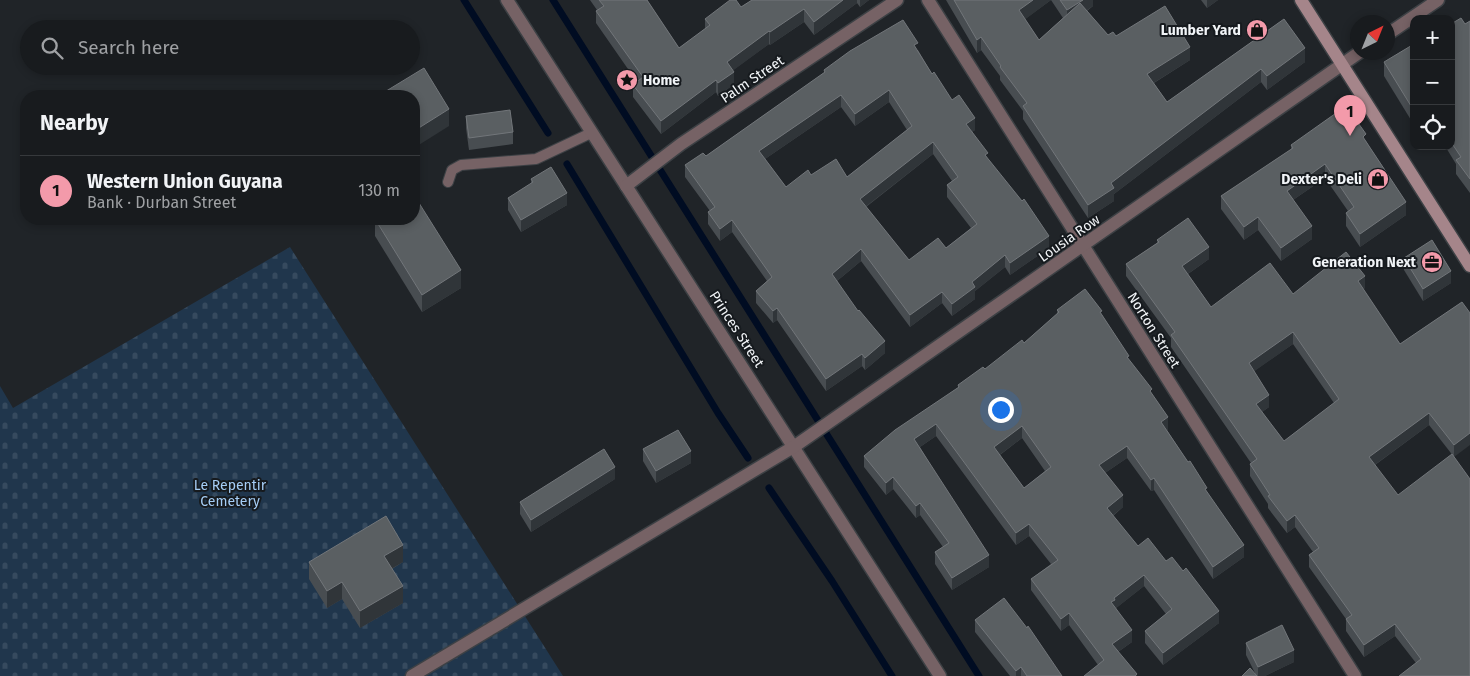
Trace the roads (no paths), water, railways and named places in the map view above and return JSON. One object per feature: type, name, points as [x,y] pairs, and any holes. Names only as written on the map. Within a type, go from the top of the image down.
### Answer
[{"type":"street","name":"Princes Street","points":[[508,0],[795,446],[940,676]]},
{"type":"street","name":"Palm Street","points":[[626,186],[681,144],[897,0]]},
{"type":"street","name":"Norton Street","points":[[928,0],[1355,676]]},
{"type":"street","points":[[1301,0],[1470,266]]},
{"type":"street","points":[[1395,29],[1438,0]]},
{"type":"street","name":"Lousia Row","points":[[412,676],[808,438],[1350,59]]},
{"type":"lane","points":[[448,182],[452,170],[461,165],[536,159],[592,133]]},
{"type":"waterway","points":[[464,0],[548,133]]},
{"type":"waterway","points":[[553,0],[979,676]]},
{"type":"waterway","points":[[567,164],[718,413],[748,458]]},
{"type":"waterway","points":[[769,488],[832,581],[892,676]]},
{"type":"place","name":"Lumber Yard","points":[[1257,30]]},
{"type":"place","name":"Home","points":[[627,80]]},
{"type":"place","name":"Western Union Guyana","points":[[1350,136]]},
{"type":"place","name":"Dexter's Deli","points":[[1378,179]]},
{"type":"place","name":"Generation Next","points":[[1432,262]]},
{"type":"park label","name":"Le Repentir Cemetery","points":[[230,494]]}]
